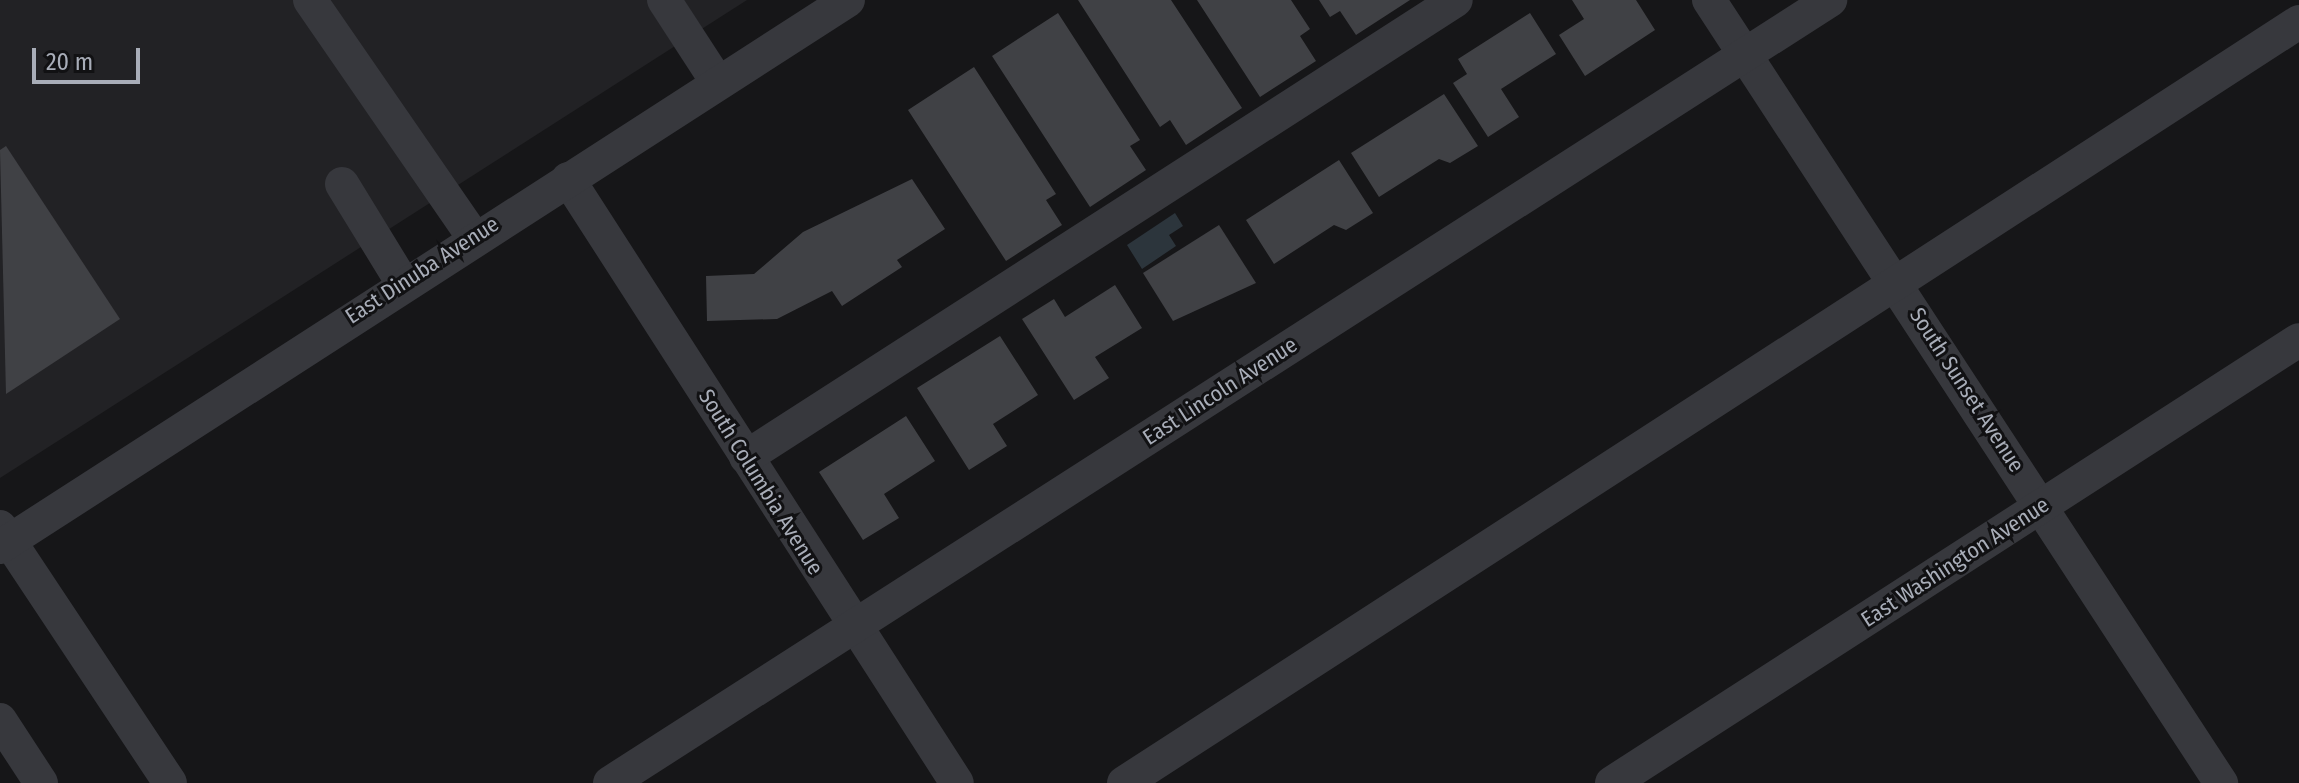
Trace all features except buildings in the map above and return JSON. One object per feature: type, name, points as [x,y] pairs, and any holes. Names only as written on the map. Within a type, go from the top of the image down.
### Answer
[{"type":"street","points":[[310,0],[473,236]]},
{"type":"street","points":[[664,0],[718,83]]},
{"type":"street","name":"East Dinuba Avenue","points":[[3,538],[848,0]]},
{"type":"street","points":[[746,457],[1456,0]]},
{"type":"street","name":"South Sunset Avenue","points":[[1709,0],[2221,783]]},
{"type":"street","name":"East Lincoln Avenue","points":[[610,783],[1830,0]]},
{"type":"street","points":[[1124,783],[2299,22]]},
{"type":"street","name":"South Columbia Avenue","points":[[568,179],[853,627],[957,783]]},
{"type":"street","points":[[342,184],[402,282]]},
{"type":"street","name":"East Washington Avenue","points":[[1612,783],[2299,340]]},
{"type":"street","points":[[3,538],[170,783]]},
{"type":"street","points":[[0,720],[41,783]]},
{"type":"shaded area","points":[[0,0],[747,0],[0,478]]},
{"type":"shaded area","points":[[1175,213],[1183,226],[1169,235],[1176,246],[1142,269],[1127,245]]}]
